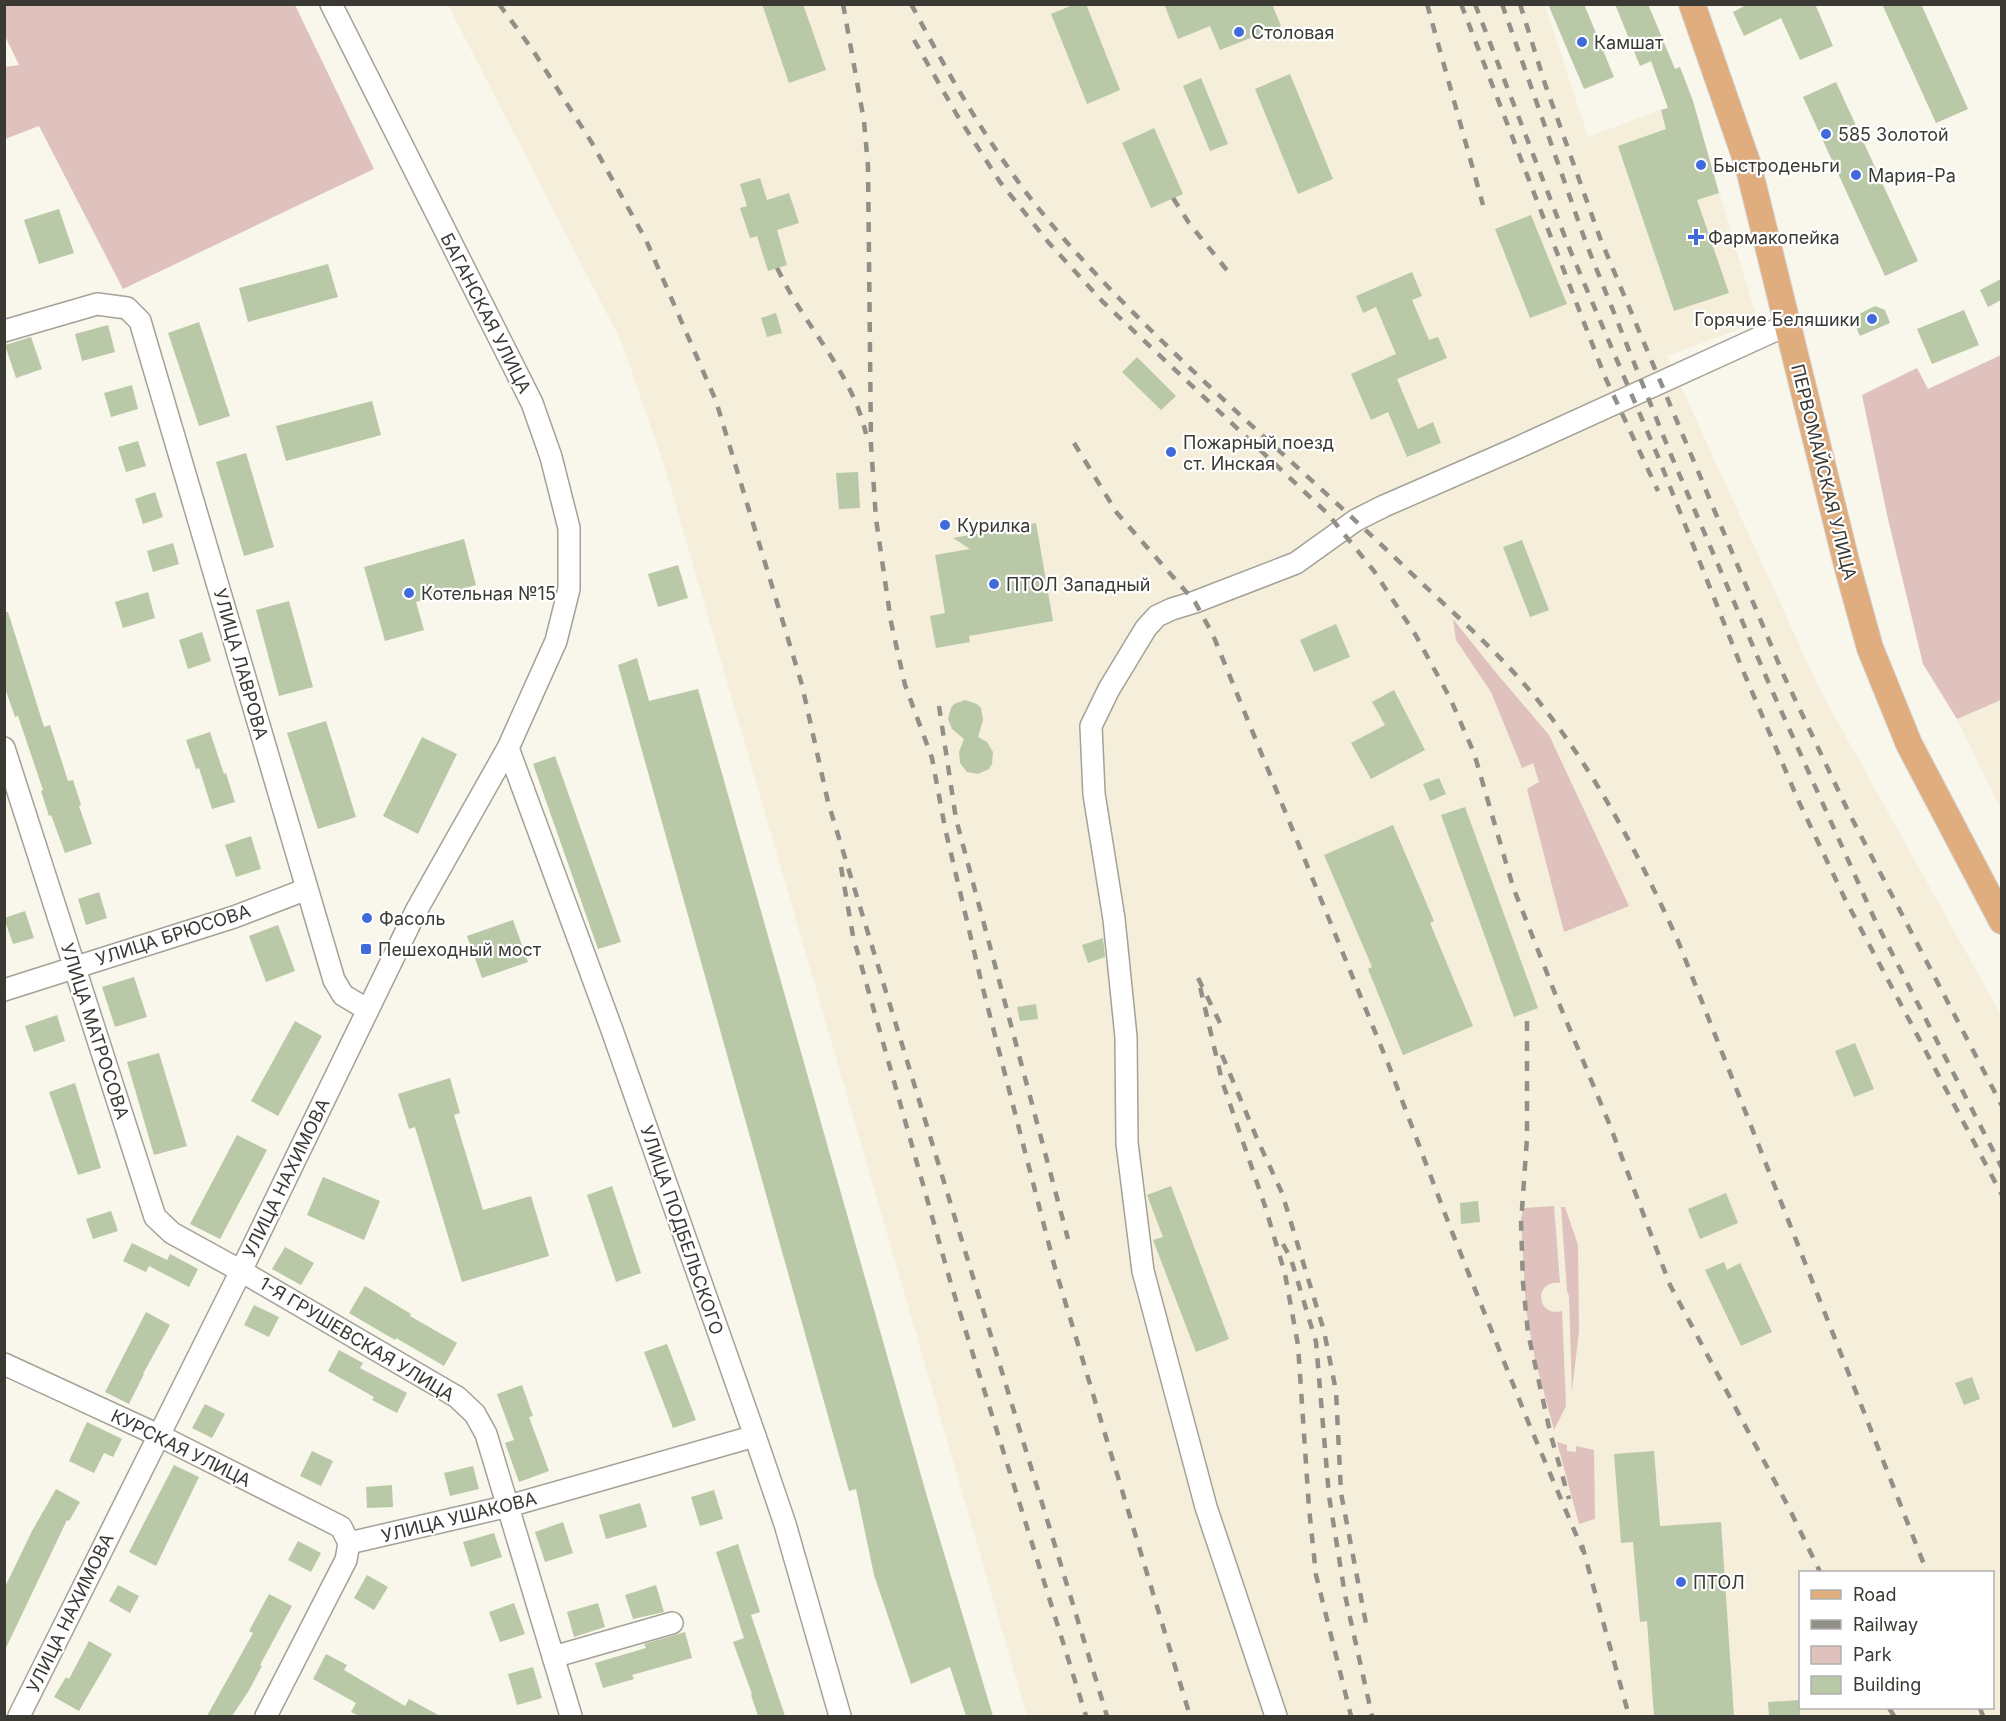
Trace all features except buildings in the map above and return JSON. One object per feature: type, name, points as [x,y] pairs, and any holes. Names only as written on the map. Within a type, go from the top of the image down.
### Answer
[{"type":"main road","name":"ПЕРВОМАЙСКАЯ УЛИЦА","points":[[1692,4],[1748,165],[1847,565],[1870,648],[1909,744],[2001,921]]},
{"type":"street","name":"БАГАНСКАЯ УЛИЦА","points":[[331,4],[532,403],[551,457],[569,528],[569,589],[556,641]]},
{"type":"street","name":"УЛИЦА ЛАВРОВА","points":[[4,330],[97,304],[127,309],[140,321],[334,980],[343,995],[368,1010]]},
{"type":"street","points":[[1276,1716],[1206,1507],[1143,1271],[1127,1143],[1126,1037],[1114,919],[1094,794],[1091,726],[1146,628],[1156,616],[1296,563],[1356,520],[1384,506],[1789,324]]},
{"type":"street","name":"УЛИЦА НАХИМОВА","points":[[19,1716],[241,1271],[416,911],[508,748],[556,641]]},
{"type":"street","name":"УЛИЦА МАТРОСОВА","points":[[4,748],[155,1217],[172,1233],[241,1271]]},
{"type":"street","name":"УЛИЦА ПОДБЕЛЬСКОГО","points":[[508,748],[612,1030],[785,1524],[832,1714]]},
{"type":"street","name":"УЛИЦА БРЮСОВА","points":[[4,990],[234,917],[307,889]]},
{"type":"street","name":"1-Я ГРУШЕВСКАЯ УЛИЦА","points":[[241,1271],[457,1397],[475,1414],[486,1434],[571,1716]]},
{"type":"street","name":"КУРСКАЯ УЛИЦА","points":[[4,1364],[158,1436],[341,1527],[349,1543]]},
{"type":"street","name":"УЛИЦА УШАКОВА","points":[[349,1543],[508,1506],[755,1436]]},
{"type":"street","points":[[266,1716],[346,1560],[349,1543]]},
{"type":"street","points":[[553,1657],[672,1623]]},
{"type":"shaded area","points":[[448,5],[1545,5],[1588,137],[1691,98],[1758,322],[1667,356],[1820,690],[2001,1015],[2001,1716],[1027,1716],[665,468],[622,343]]},
{"type":"shaded area","points":[[2001,700],[2001,809],[1957,719]]},
{"type":"green space","points":[[5,4],[295,5],[374,169],[123,289],[39,126],[5,139],[5,67],[19,65],[5,36]]},
{"type":"green space","points":[[2001,355],[2001,700],[1957,719],[1923,664],[1888,519],[1862,395],[1917,368],[1928,389]]},
{"type":"green space","points":[[1453,619],[1549,735],[1629,906],[1564,932],[1527,789],[1539,782],[1533,763],[1522,768],[1491,692],[1456,640]]},
{"type":"green space","points":[[1554,1206],[1560,1283],[1545,1287],[1541,1298],[1547,1309],[1553,1312],[1562,1311],[1566,1406],[1554,1430],[1535,1359],[1526,1310],[1521,1220],[1523,1208]]},
{"type":"green space","points":[[1561,1207],[1565,1207],[1578,1245],[1579,1331],[1572,1391],[1569,1296]]},
{"type":"green space","points":[[1557,1442],[1567,1445],[1567,1451],[1576,1452],[1576,1446],[1594,1450],[1595,1519],[1579,1524]]},
{"type":"railway","points":[[499,4],[532,49],[592,143],[646,240],[716,401],[802,685],[828,802],[1107,1716]]},
{"type":"railway","points":[[843,4],[864,121],[868,166],[871,445],[876,519],[891,622],[905,685],[932,758],[945,828],[982,985],[1055,1268],[1190,1716]]},
{"type":"railway","points":[[911,4],[959,90],[998,153],[1036,205],[1074,251],[1187,365],[1494,652],[1525,685],[1561,730],[1599,788],[1633,848],[1678,941],[1927,1571]]},
{"type":"railway","points":[[1427,4],[1483,205]]},
{"type":"railway","points":[[1461,4],[1605,377],[1658,491]]},
{"type":"railway","points":[[1475,4],[1570,250],[1659,459],[1741,666],[1799,802],[1845,899],[2002,1195]]},
{"type":"railway","points":[[1502,4],[1586,243],[1671,455],[1770,686],[1875,920],[2002,1168]]},
{"type":"railway","points":[[1520,4],[1545,84],[1600,238],[1784,676],[1849,813],[2002,1106]]},
{"type":"railway","points":[[914,40],[957,115],[1000,182],[1049,243],[1103,302],[1327,513],[1374,571],[1415,634],[1450,698],[1474,753],[1513,887],[1609,1123],[1670,1285],[1789,1508],[1820,1571]]},
{"type":"railway","points":[[1173,198],[1189,223],[1230,274]]},
{"type":"railway","points":[[777,268],[792,297],[845,380],[854,397],[866,434]]},
{"type":"railway","points":[[1074,443],[1117,513],[1195,602],[1213,635],[1389,1066],[1450,1227],[1529,1424],[1583,1551]]},
{"type":"railway","points":[[939,706],[956,819],[1068,1239]]},
{"type":"railway","points":[[841,867],[853,936],[951,1284],[1086,1716]]},
{"type":"railway","points":[[1220,1023],[1198,978],[1222,1081],[1265,1206],[1285,1274],[1298,1345],[1316,1575],[1351,1716]]},
{"type":"railway","points":[[1527,1021],[1527,1138],[1521,1223],[1523,1283],[1528,1333],[1551,1436],[1569,1499]]},
{"type":"railway","points":[[1222,1055],[1282,1193],[1324,1331],[1336,1391],[1341,1493],[1367,1629]]},
{"type":"railway","points":[[1283,1244],[1291,1259],[1316,1342],[1329,1496],[1345,1595],[1372,1716]]},
{"type":"railway","points":[[1582,1545],[1629,1716]]},
{"type":"railway","points":[[1890,1709],[1894,1716]]},
{"type":"railway","points":[[1980,1709],[1983,1716]]},
{"type":"place","name":"Столовая","points":[[1239,32]]},
{"type":"place","name":"Камшат","points":[[1582,42]]},
{"type":"place","name":"585 Золотой","points":[[1826,134]]},
{"type":"place","name":"Быстроденьги","points":[[1701,165]]},
{"type":"place","name":"Мария-Ра","points":[[1856,175]]},
{"type":"place","name":"Фармакопейка","points":[[1696,237]]},
{"type":"place","name":"Горячие Беляшики","points":[[1872,319]]},
{"type":"place","name":"Пожарный поезд ст. Инская","points":[[1171,452]]},
{"type":"place","name":"Курилка","points":[[945,525]]},
{"type":"place","name":"ПТОЛ Западный","points":[[994,584]]},
{"type":"place","name":"Котельная №15","points":[[409,593]]},
{"type":"place","name":"Фасоль","points":[[367,918]]},
{"type":"place","name":"Пешеходный мост","points":[[366,949]]},
{"type":"place","name":"ПТОЛ","points":[[1681,1582]]}]
